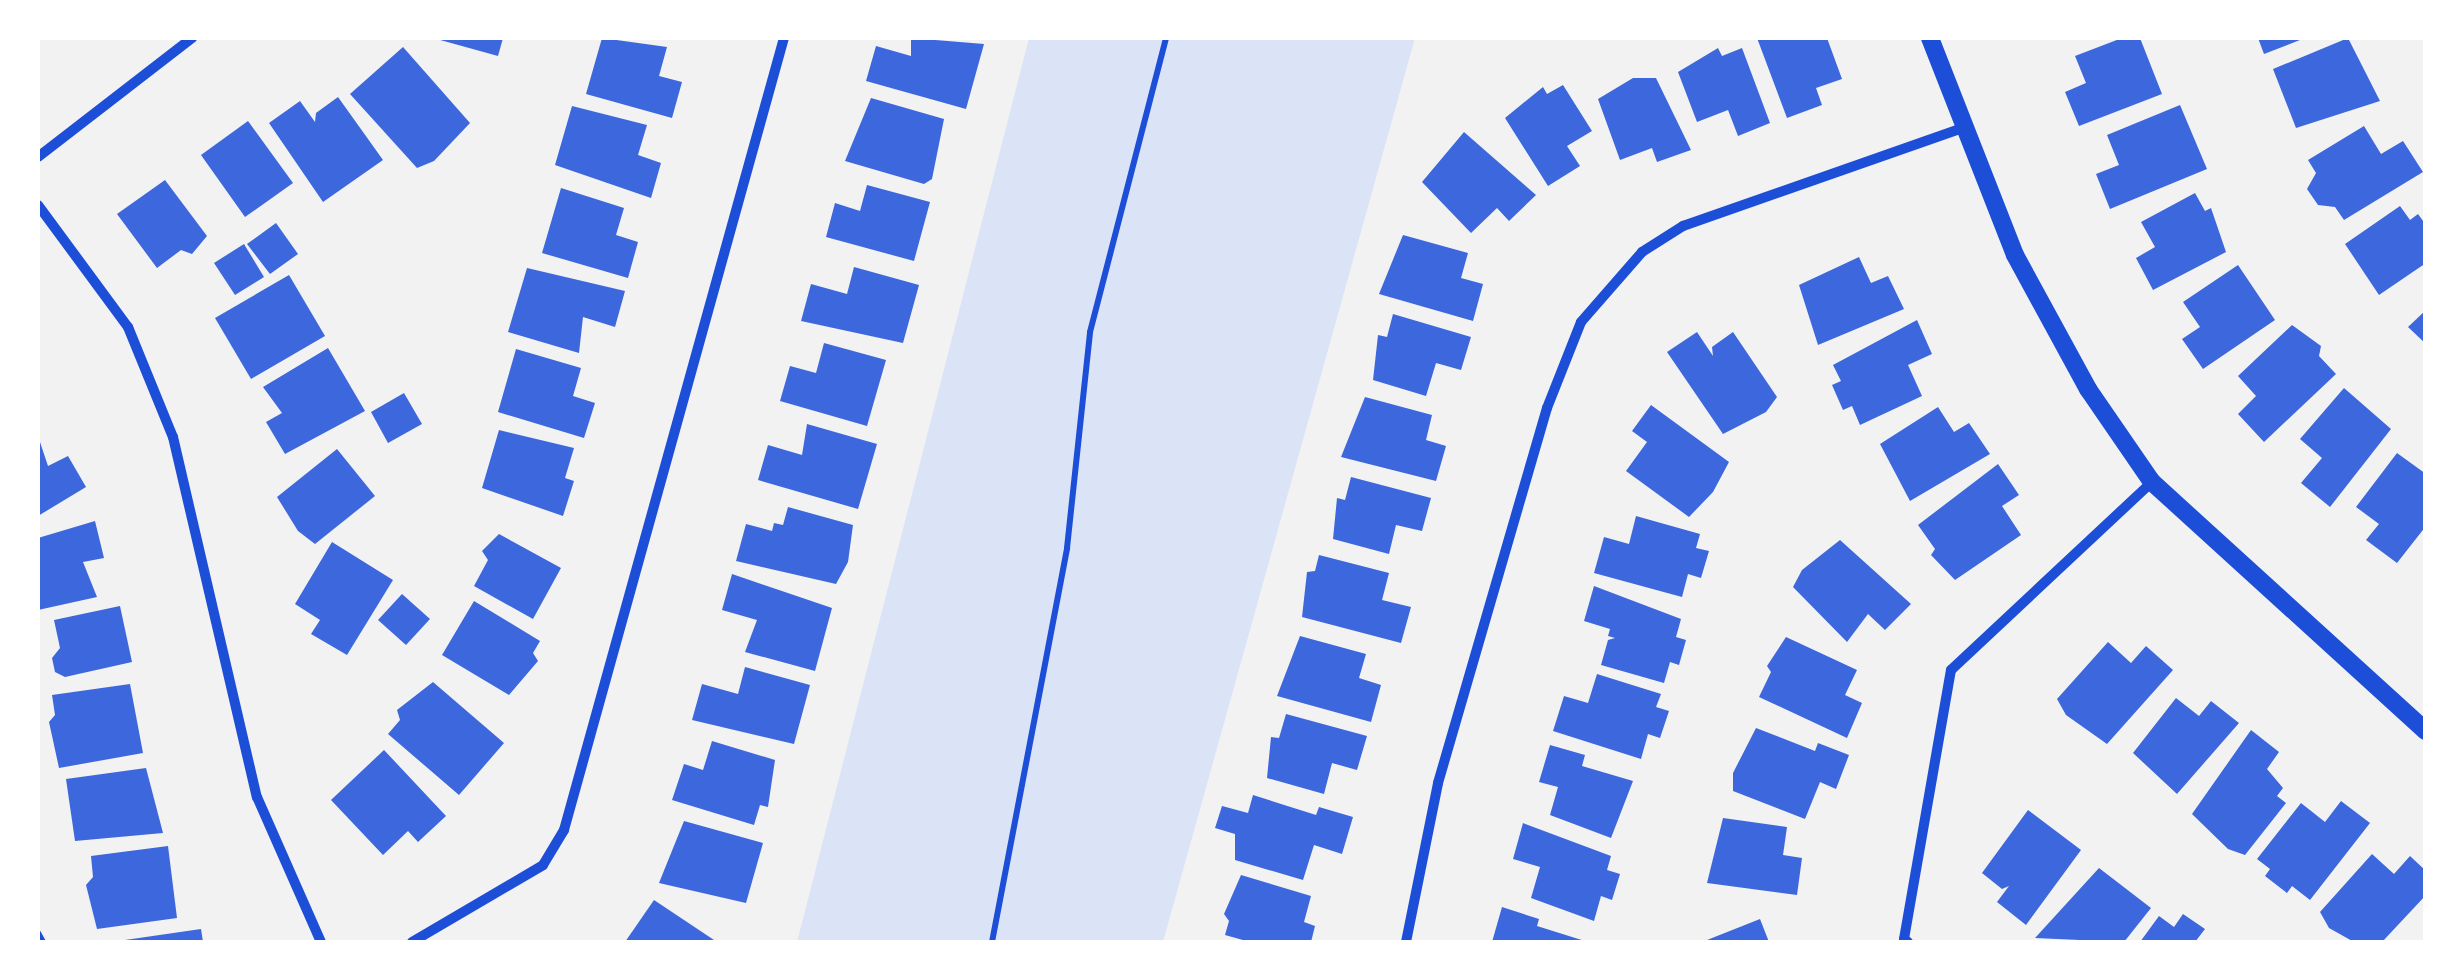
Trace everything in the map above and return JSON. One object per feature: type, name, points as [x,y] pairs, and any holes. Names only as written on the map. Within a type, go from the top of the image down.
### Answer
[{"type":"street","points":[[38,156],[192,38]]},
{"type":"street","points":[[412,942],[543,865],[564,830],[784,38]]},
{"type":"street","points":[[1930,38],[2015,255],[2088,390],[2152,482],[2426,731]]},
{"type":"street","points":[[1406,942],[1444,765],[1547,408],[1581,322],[1642,252],[1683,226],[1963,128]]},
{"type":"street","points":[[38,205],[128,328],[174,437],[257,797],[321,942]]},
{"type":"street","points":[[1908,942],[1951,670],[2152,482]]},
{"type":"path","points":[[992,942],[1067,548],[1090,332],[1166,38]]},
{"type":"path","points":[[38,933],[43,942]]},
{"type":"shaded area","points":[[1029,38],[1415,38],[1163,942],[797,942]]},
{"type":"building","points":[[433,38],[503,38],[498,56]]},
{"type":"building","points":[[602,38],[667,47],[659,76],[682,82],[672,118],[586,94]]},
{"type":"building","points":[[911,38],[984,44],[966,109],[866,81],[876,46],[911,56]]},
{"type":"building","points":[[1757,38],[1827,38],[1842,79],[1816,88],[1822,105],[1787,118]]},
{"type":"building","points":[[2122,38],[2140,38],[2162,94],[2079,126],[2065,92],[2086,83],[2075,56]]},
{"type":"building","points":[[2258,38],[2305,38],[2264,54]]},
{"type":"building","points":[[2348,38],[2380,101],[2296,128],[2273,69]]},
{"type":"building","points":[[403,47],[470,123],[434,161],[417,168],[350,94]]},
{"type":"building","points":[[1718,48],[1722,56],[1742,48],[1770,123],[1738,136],[1728,110],[1697,122],[1678,72]]},
{"type":"building","points":[[1633,78],[1656,78],[1691,150],[1657,162],[1652,148],[1620,160],[1598,99]]},
{"type":"building","points":[[1563,85],[1592,131],[1567,146],[1580,166],[1548,186],[1505,118],[1543,87],[1547,94]]},
{"type":"building","points":[[338,97],[383,160],[323,202],[269,123],[300,101],[315,122],[316,113]]},
{"type":"building","points":[[871,98],[944,119],[932,179],[924,184],[845,161]]},
{"type":"building","points":[[2180,105],[2207,169],[2110,209],[2096,174],[2119,165],[2107,135]]},
{"type":"building","points":[[572,106],[647,125],[638,155],[661,163],[651,198],[555,165]]},
{"type":"building","points":[[248,121],[293,183],[245,217],[201,155]]},
{"type":"building","points":[[2364,126],[2381,154],[2403,141],[2423,172],[2344,220],[2335,207],[2318,205],[2307,189],[2316,173],[2308,160]]},
{"type":"building","points":[[1464,132],[1536,195],[1509,221],[1497,208],[1471,233],[1422,182]]},
{"type":"building","points":[[165,180],[207,236],[192,254],[181,250],[157,268],[117,214]]},
{"type":"building","points":[[867,185],[930,202],[914,261],[826,237],[835,203],[860,211]]},
{"type":"building","points":[[561,188],[624,208],[616,235],[638,242],[628,278],[542,253]]},
{"type":"building","points":[[2195,193],[2205,211],[2211,208],[2226,252],[2153,290],[2136,258],[2155,247],[2141,222]]},
{"type":"building","points":[[2400,206],[2410,220],[2418,214],[2426,225],[2426,263],[2379,295],[2345,244]]},
{"type":"building","points":[[276,223],[298,254],[270,274],[247,244]]},
{"type":"building","points":[[1403,235],[1468,253],[1461,278],[1483,284],[1473,321],[1379,294]]},
{"type":"building","points":[[244,244],[264,277],[235,295],[214,263]]},
{"type":"building","points":[[1859,257],[1871,283],[1888,276],[1904,309],[1818,345],[1799,285]]},
{"type":"building","points":[[2238,265],[2275,320],[2203,369],[2182,339],[2200,327],[2183,302]]},
{"type":"building","points":[[854,267],[919,285],[903,343],[801,321],[811,284],[847,294]]},
{"type":"building","points":[[527,268],[625,291],[615,327],[583,317],[579,353],[508,332]]},
{"type":"building","points":[[289,275],[325,336],[251,379],[215,318]]},
{"type":"building","points":[[2426,310],[2426,344],[2408,327]]},
{"type":"building","points":[[1393,314],[1471,337],[1461,370],[1436,363],[1426,396],[1373,380],[1378,335],[1387,337]]},
{"type":"building","points":[[1917,320],[1932,354],[1908,365],[1922,396],[1860,425],[1852,406],[1843,410],[1832,385],[1841,381],[1833,365]]},
{"type":"building","points":[[2292,325],[2321,346],[2319,356],[2336,374],[2264,442],[2238,414],[2256,396],[2238,376]]},
{"type":"building","points":[[1697,332],[1713,356],[1712,347],[1733,332],[1777,397],[1766,412],[1723,434],[1667,352]]},
{"type":"building","points":[[824,343],[886,360],[867,426],[780,401],[790,366],[816,373]]},
{"type":"building","points":[[328,348],[365,411],[285,454],[266,422],[282,413],[263,387]]},
{"type":"building","points":[[516,349],[581,368],[573,396],[595,403],[584,438],[498,412]]},
{"type":"building","points":[[2344,388],[2391,429],[2330,507],[2301,483],[2322,458],[2300,439]]},
{"type":"building","points":[[404,393],[422,424],[388,443],[371,412]]},
{"type":"building","points":[[1365,397],[1432,415],[1426,440],[1446,446],[1436,481],[1341,457]]},
{"type":"building","points":[[1651,405],[1729,462],[1713,492],[1689,517],[1626,471],[1647,442],[1632,431]]},
{"type":"building","points":[[1938,407],[1954,432],[1969,423],[1990,454],[1910,501],[1880,444]]},
{"type":"building","points":[[807,424],[877,444],[858,509],[758,480],[768,445],[802,455]]},
{"type":"building","points":[[499,430],[574,448],[565,478],[574,481],[563,516],[482,488]]},
{"type":"building","points":[[38,436],[48,466],[68,456],[86,487],[38,516]]},
{"type":"building","points":[[337,449],[375,496],[315,544],[298,531],[277,497]]},
{"type":"building","points":[[2397,453],[2426,474],[2426,526],[2397,563],[2366,540],[2379,524],[2356,507]]},
{"type":"building","points":[[1998,464],[2019,495],[2002,506],[2021,535],[1955,580],[1931,555],[1935,549],[1918,525]]},
{"type":"building","points":[[1351,477],[1431,498],[1422,531],[1396,525],[1389,554],[1333,539],[1337,498],[1345,500]]},
{"type":"building","points":[[788,507],[853,525],[848,562],[836,584],[736,561],[746,524],[772,531],[774,523],[783,525]]},
{"type":"building","points":[[1636,516],[1700,534],[1696,548],[1709,551],[1701,578],[1688,574],[1682,597],[1594,573],[1604,537],[1629,544]]},
{"type":"building","points":[[95,521],[104,558],[83,562],[97,597],[38,610],[38,538]]},
{"type":"building","points":[[499,534],[561,568],[533,619],[474,586],[488,560],[482,551]]},
{"type":"building","points":[[1840,540],[1911,604],[1885,630],[1868,614],[1847,642],[1793,587],[1802,570]]},
{"type":"building","points":[[332,542],[393,580],[347,655],[311,634],[320,620],[295,604]]},
{"type":"building","points":[[1319,555],[1389,573],[1382,600],[1411,607],[1401,643],[1302,617],[1307,572],[1315,571]]},
{"type":"building","points":[[732,574],[832,608],[815,671],[745,652],[757,620],[722,610]]},
{"type":"building","points":[[1594,586],[1681,619],[1676,637],[1686,640],[1679,665],[1670,662],[1664,683],[1601,665],[1608,640],[1615,638],[1608,636],[1610,629],[1584,621]]},
{"type":"building","points":[[402,594],[430,619],[406,645],[378,620]]},
{"type":"building","points":[[474,601],[540,641],[533,653],[538,661],[509,695],[442,655]]},
{"type":"building","points":[[120,606],[132,662],[65,677],[55,672],[52,658],[60,648],[54,620]]},
{"type":"building","points":[[1300,636],[1366,654],[1359,678],[1381,685],[1371,722],[1277,696]]},
{"type":"building","points":[[1786,637],[1857,670],[1845,695],[1862,703],[1847,738],[1759,697],[1771,672],[1767,666]]},
{"type":"building","points":[[2108,642],[2131,663],[2146,646],[2173,670],[2107,744],[2066,715],[2057,699]]},
{"type":"building","points":[[745,667],[810,685],[794,744],[692,720],[702,684],[738,694]]},
{"type":"building","points":[[1597,674],[1661,694],[1656,707],[1669,711],[1660,738],[1648,734],[1641,759],[1553,731],[1564,696],[1588,703]]},
{"type":"building","points":[[433,682],[504,743],[459,795],[388,734],[400,720],[397,710]]},
{"type":"building","points":[[130,684],[143,753],[59,768],[49,722],[55,715],[52,695]]},
{"type":"building","points":[[2176,698],[2199,716],[2211,701],[2239,723],[2177,794],[2133,753]]},
{"type":"building","points":[[1286,714],[1367,736],[1357,770],[1332,763],[1324,794],[1267,778],[1271,737],[1279,738]]},
{"type":"building","points":[[1756,728],[1815,751],[1818,743],[1849,755],[1836,789],[1820,782],[1805,819],[1733,791],[1733,773]]},
{"type":"building","points":[[2251,730],[2279,752],[2267,769],[2283,788],[2277,796],[2286,803],[2245,855],[2228,849],[2192,814]]},
{"type":"building","points":[[712,741],[775,760],[768,807],[760,805],[754,825],[672,800],[684,764],[703,770]]},
{"type":"building","points":[[1550,745],[1585,755],[1582,766],[1633,781],[1611,838],[1550,815],[1558,787],[1539,782]]},
{"type":"building","points":[[384,750],[446,816],[418,842],[408,831],[383,855],[331,800]]},
{"type":"building","points":[[146,768],[163,833],[75,841],[66,779]]},
{"type":"building","points":[[1253,795],[1316,815],[1319,807],[1353,817],[1342,854],[1314,845],[1303,880],[1235,860],[1235,834],[1215,828],[1222,806],[1248,813]]},
{"type":"building","points":[[2341,801],[2370,823],[2310,900],[2292,886],[2287,893],[2265,876],[2270,869],[2257,859],[2301,803],[2325,822]]},
{"type":"building","points":[[2028,810],[2081,850],[2026,925],[1997,902],[2009,886],[2002,889],[1982,873]]},
{"type":"building","points":[[1723,818],[1787,827],[1783,855],[1802,858],[1797,895],[1707,883]]},
{"type":"building","points":[[684,821],[763,843],[746,903],[659,883]]},
{"type":"building","points":[[1523,823],[1611,856],[1607,870],[1620,874],[1612,900],[1601,896],[1594,921],[1531,898],[1540,867],[1513,859]]},
{"type":"building","points":[[168,846],[177,918],[97,929],[86,885],[93,877],[91,856]]},
{"type":"building","points":[[2372,854],[2394,874],[2410,856],[2426,871],[2426,895],[2382,942],[2354,942],[2329,928],[2320,912]]},
{"type":"building","points":[[2099,868],[2151,908],[2124,942],[2035,938]]},
{"type":"building","points":[[1241,875],[1311,896],[1304,922],[1315,926],[1311,942],[1250,942],[1225,935],[1229,921],[1224,914]]},
{"type":"building","points":[[654,900],[717,942],[625,942]]},
{"type":"building","points":[[1502,907],[1539,919],[1537,926],[1588,942],[1492,942]]},
{"type":"building","points":[[2183,914],[2205,929],[2195,942],[2140,942],[2159,916],[2174,927]]},
{"type":"building","points":[[1760,919],[1769,942],[1702,942]]},
{"type":"building","points":[[201,929],[203,942],[125,940]]}]
